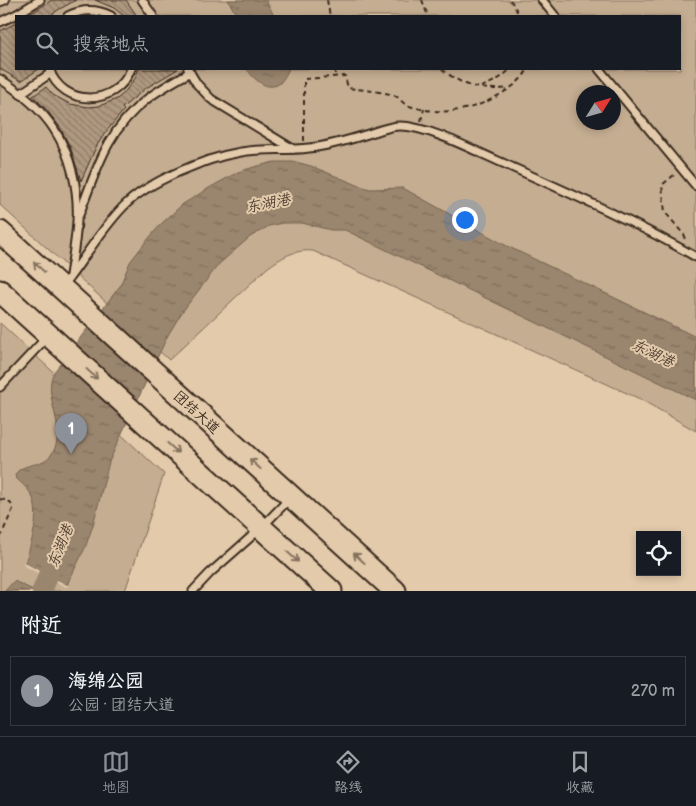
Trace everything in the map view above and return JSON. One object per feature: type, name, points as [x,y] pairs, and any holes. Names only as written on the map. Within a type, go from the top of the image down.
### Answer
[{"type":"main road","name":"团结大道","points":[[0,232],[66,283],[88,311],[157,376],[395,591]]},
{"type":"main road","points":[[0,291],[331,591]]},
{"type":"lane","points":[[0,2],[5,0]]},
{"type":"lane","points":[[0,22],[40,0]]},
{"type":"lane","points":[[142,0],[152,15]]},
{"type":"lane","points":[[542,0],[554,15]]},
{"type":"lane","points":[[70,15],[85,10],[93,10],[108,15]]},
{"type":"lane","points":[[20,94],[50,71],[61,87],[68,92],[91,98],[108,94],[115,90],[121,85],[130,70]]},
{"type":"lane","points":[[66,283],[77,220],[101,156],[118,127],[146,100],[188,70],[211,99],[294,149]]},
{"type":"lane","points":[[600,70],[696,186]]},
{"type":"lane","points":[[0,79],[41,113],[60,139],[75,182],[77,220]]},
{"type":"lane","points":[[66,283],[102,232],[124,205],[168,177],[197,165],[243,151],[304,149],[350,139],[390,127],[405,126],[450,140],[556,187],[614,214],[696,258]]},
{"type":"lane","points":[[0,387],[53,338]]},
{"type":"lane","points":[[193,591],[292,497]]},
{"type":"path","points":[[327,0],[330,15]]},
{"type":"path","points":[[422,0],[428,15]]},
{"type":"path","points":[[510,0],[518,15]]},
{"type":"path","points":[[335,70],[335,76]]},
{"type":"path","points":[[443,70],[458,80],[479,88],[511,88]]},
{"type":"path","points":[[479,88],[496,80],[509,70]]},
{"type":"path","points":[[304,149],[304,79],[346,76],[348,88],[394,95],[405,105],[445,112],[466,109],[488,100],[511,88],[527,70]]},
{"type":"path","points":[[419,129],[424,109]]},
{"type":"path","points":[[680,248],[685,236],[665,212],[662,184],[681,169]]},
{"type":"path","points":[[0,499],[9,502],[13,509],[0,538]]},
{"type":"shaded area","points":[[0,0],[696,0],[696,431],[640,399],[313,251],[300,251],[289,255],[267,268],[169,360],[0,205]]},
{"type":"shaded area","points":[[0,323],[164,474],[125,591],[0,591]]},
{"type":"water","points":[[228,0],[266,0],[274,15],[236,15]]},
{"type":"water","points":[[248,70],[288,70],[281,82],[272,86],[263,85]]},
{"type":"water","points":[[274,162],[296,162],[311,166],[370,189],[403,188],[505,245],[696,337],[696,400],[345,230],[331,230],[302,223],[282,223],[269,226],[250,237],[219,264],[182,312],[168,335],[109,462],[93,525],[85,548],[67,585],[25,563],[34,530],[36,512],[31,493],[15,475],[19,470],[46,459],[55,448],[57,428],[51,390],[54,372],[120,286],[130,262],[161,224],[183,204],[238,172]]},
{"type":"water","points":[[14,581],[35,591],[5,591]]},
{"type":"pier","points":[[23,562],[69,586],[66,587],[24,566]]},
{"type":"building","points":[[52,0],[76,0],[51,15],[29,15]]},
{"type":"building","points":[[95,0],[126,0],[136,15],[123,15],[114,8]]},
{"type":"building","points":[[15,24],[15,70],[38,70],[21,81],[0,69],[0,31]]},
{"type":"building","points":[[138,70],[176,70],[146,88],[122,108],[124,110],[96,147],[81,181],[71,149],[60,127],[33,96],[46,87],[53,95],[70,104],[89,107],[99,106],[117,99],[136,77]]},
{"type":"waterway","name":"东湖港","points":[[42,591],[58,551]]},
{"type":"place","name":"海绵公园","points":[[71,454]]}]
